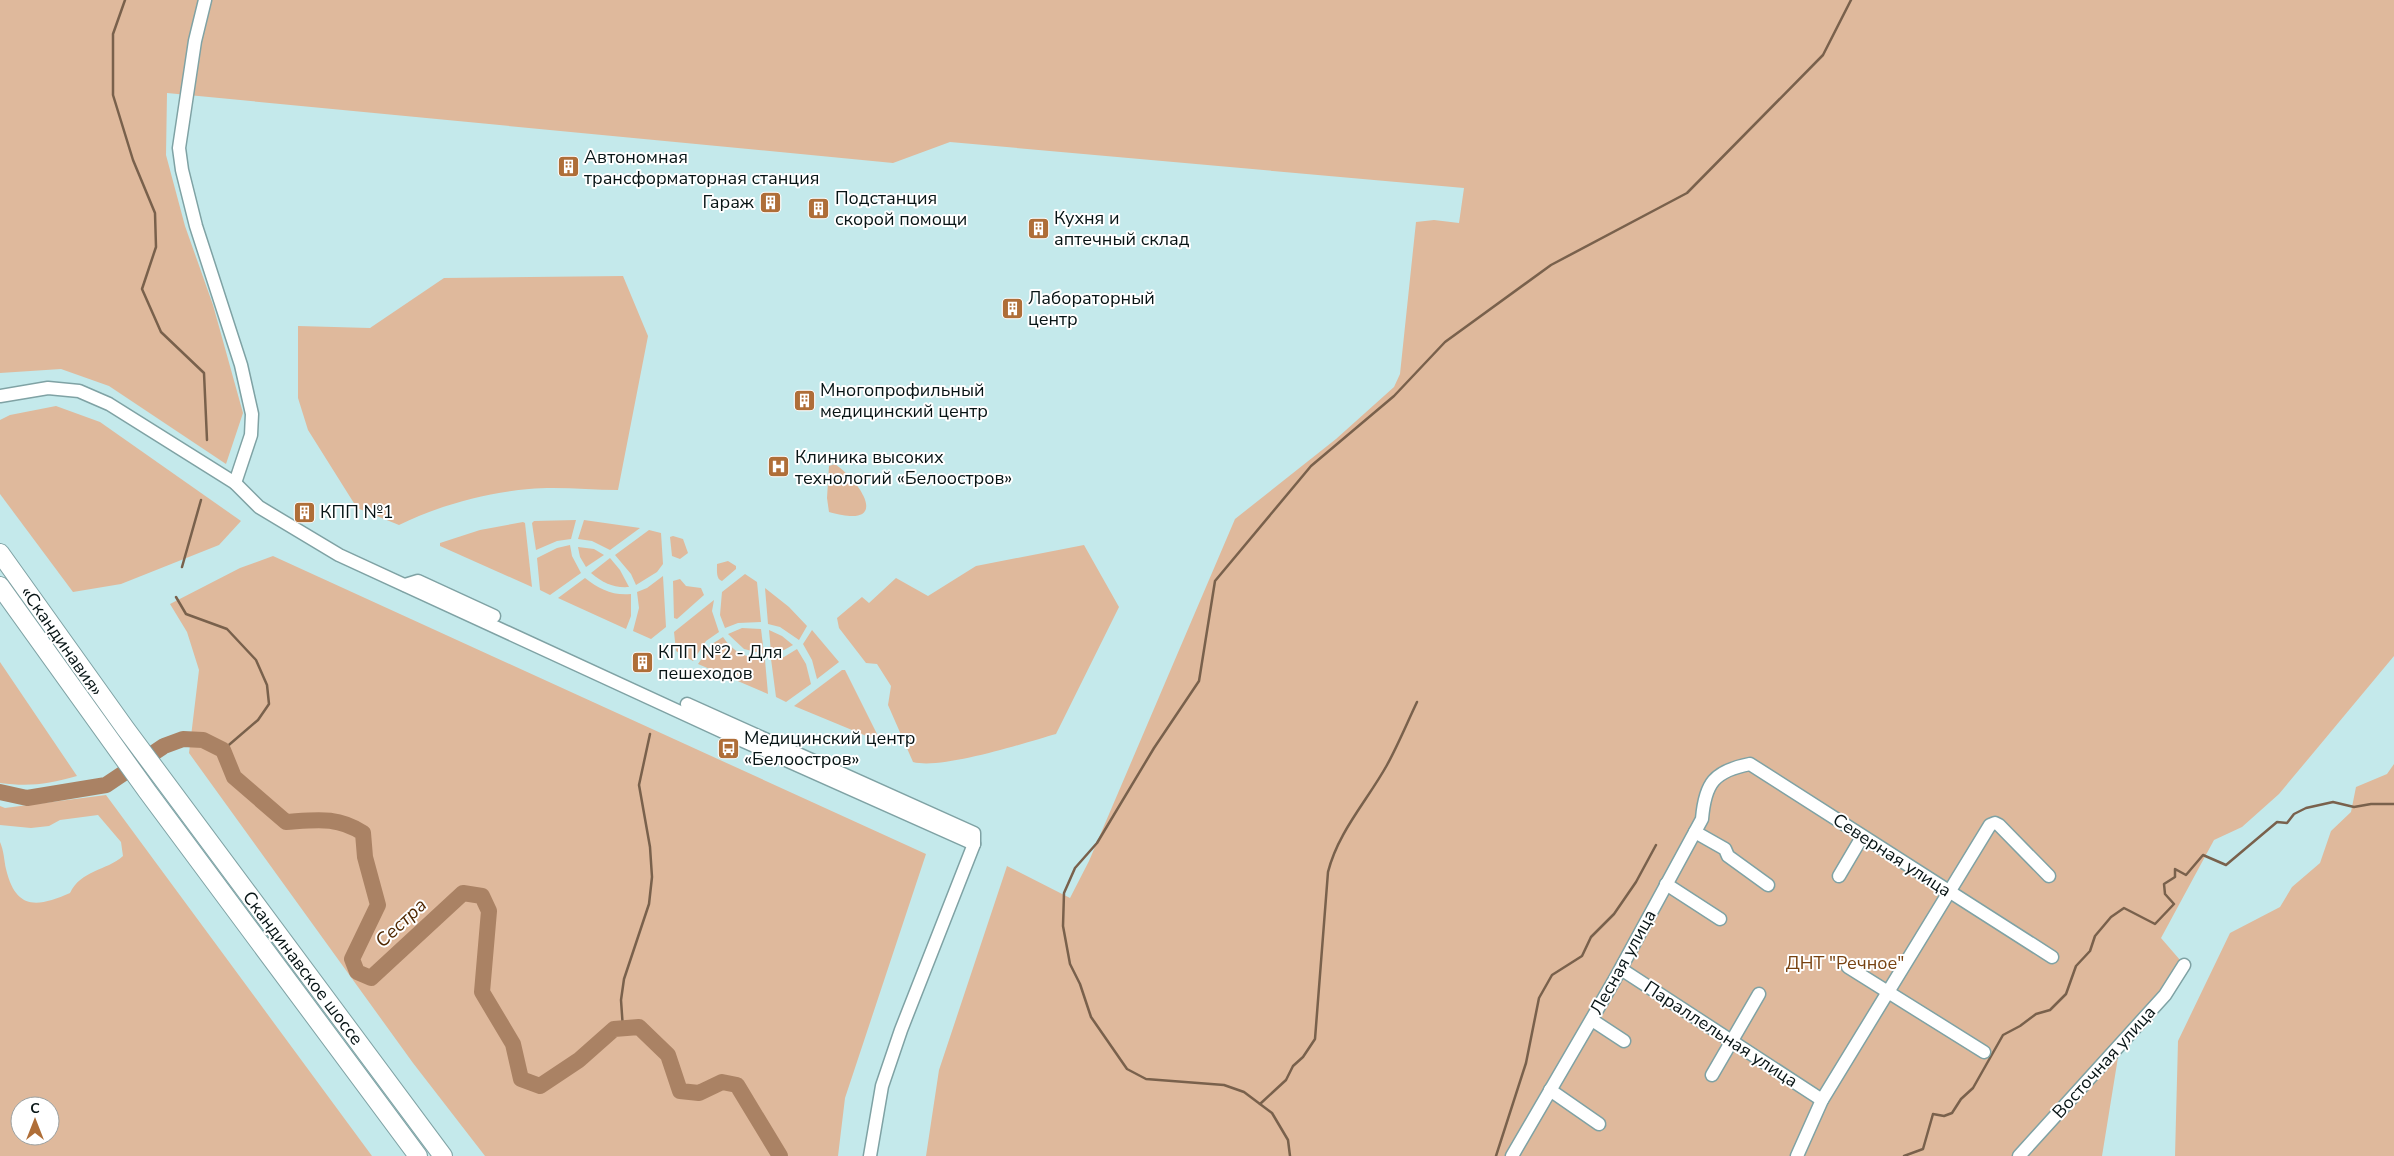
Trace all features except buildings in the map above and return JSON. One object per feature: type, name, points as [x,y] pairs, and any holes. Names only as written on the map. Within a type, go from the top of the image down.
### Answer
[{"type":"highway","name":"«Скандинавия»","points":[[0,553],[162,780]]},
{"type":"highway","name":"«Скандинавия»","points":[[0,586],[147,791]]},
{"type":"highway","name":"Скандинавское шоссе","points":[[162,780],[443,1156]]},
{"type":"highway","name":"Скандинавское шоссе","points":[[147,791],[418,1156]]},
{"type":"street","points":[[204,0],[179,148],[182,170],[196,226],[241,364],[252,414],[251,435],[235,483]]},
{"type":"street","points":[[0,396],[48,388],[79,391],[109,404],[235,483],[259,507],[339,555],[405,585],[418,581],[583,658],[974,833],[974,844],[901,1030],[882,1086],[870,1156]]},
{"type":"street","name":"Северная улица","points":[[1728,768],[1750,764],[2052,957]]},
{"type":"street","name":"Лесная улица","points":[[1512,1156],[1621,969],[1702,819],[1704,796],[1710,785],[1728,768]]},
{"type":"street","points":[[1797,1156],[1822,1100],[1985,830],[1995,823],[2018,842],[2049,876]]},
{"type":"street","points":[[1695,832],[1725,849],[1728,856],[1768,886]]},
{"type":"street","points":[[1839,876],[1862,836]]},
{"type":"street","points":[[1666,884],[1720,920]]},
{"type":"street","name":"Восточная улица","points":[[2020,1156],[2165,995],[2184,965]]},
{"type":"street","points":[[1848,967],[1984,1052]]},
{"type":"street","name":"Параллельная улица","points":[[1621,969],[1822,1100]]},
{"type":"street","points":[[1712,1075],[1759,994]]},
{"type":"street","points":[[1592,1020],[1624,1041]]},
{"type":"street","points":[[1550,1090],[1599,1124]]},
{"type":"green space","name":"ДНТ \"Речное\"","points":[[0,0],[2394,0],[2394,656],[2279,794],[2242,827],[2214,840],[2161,938],[2180,960],[2183,968],[2120,1045],[2102,1156],[926,1156],[939,1070],[1007,866],[1070,898],[1089,861],[1235,519],[1336,439],[1394,387],[1400,374],[1416,222],[1434,220],[1459,223],[1464,188],[950,142],[893,163],[167,93],[166,155],[185,226],[213,305],[243,413],[226,464],[109,386],[61,369],[0,373]]},
{"type":"green space","points":[[623,276],[648,336],[618,490],[540,488],[495,493],[446,506],[399,525],[357,508],[308,430],[298,398],[298,326],[370,328],[444,278]]},
{"type":"green space","points":[[56,406],[100,422],[241,521],[219,545],[121,584],[73,592],[0,494],[0,420],[10,415]]},
{"type":"green space","points":[[835,464],[855,482],[862,493],[866,502],[866,510],[860,515],[848,516],[829,512],[827,498],[829,466]]},
{"type":"green space","points":[[576,520],[571,539],[557,541],[536,550],[532,523],[534,521]]},
{"type":"green space","points":[[584,520],[640,528],[610,550],[592,541],[578,539]]},
{"type":"green space","points":[[525,523],[532,587],[440,546],[440,543],[480,530]]},
{"type":"green space","points":[[649,530],[661,533],[663,564],[657,572],[636,585],[631,574],[615,555]]},
{"type":"green space","points":[[670,537],[683,539],[688,553],[680,559],[672,556]]},
{"type":"green space","points":[[570,545],[572,556],[581,573],[550,595],[540,590],[537,558],[557,548]]},
{"type":"green space","points":[[1084,545],[1119,607],[1056,734],[963,759],[943,762],[913,762],[888,705],[891,686],[877,664],[866,663],[839,628],[837,618],[862,597],[869,603],[896,578],[928,596],[976,566]]},
{"type":"green space","points":[[578,547],[594,549],[604,555],[586,567],[580,557]]},
{"type":"green space","points":[[273,556],[926,854],[845,1098],[838,1156],[485,1156],[413,1063],[189,753],[199,670],[187,632],[170,604],[240,568]]},
{"type":"green space","points":[[610,558],[620,570],[629,587],[618,587],[608,584],[591,573]]},
{"type":"green space","points":[[728,561],[736,566],[736,569],[722,581],[718,577],[717,564]]},
{"type":"green space","points":[[745,574],[757,582],[761,622],[738,623],[725,628],[720,615],[722,592]]},
{"type":"green space","points":[[663,576],[666,627],[651,639],[633,631],[639,608],[637,592],[647,588]]},
{"type":"green space","points":[[585,578],[606,591],[618,594],[631,594],[631,616],[626,629],[558,598]]},
{"type":"green space","points":[[680,579],[686,586],[701,588],[704,595],[677,619],[674,618],[673,581]]},
{"type":"green space","points":[[765,588],[789,607],[807,626],[799,640],[780,627],[768,624]]},
{"type":"green space","points":[[714,600],[712,611],[719,632],[706,641],[693,661],[676,651],[674,632]]},
{"type":"green space","points":[[742,628],[761,629],[764,654],[744,649],[728,634]]},
{"type":"green space","points":[[769,630],[782,636],[793,645],[784,650],[771,652]]},
{"type":"green space","points":[[812,630],[839,662],[817,679],[812,660],[803,644]]},
{"type":"green space","points":[[723,637],[731,647],[741,653],[752,658],[765,660],[768,694],[698,664],[712,644]]},
{"type":"green space","points":[[797,649],[806,664],[811,684],[786,702],[776,697],[771,659],[784,657]]},
{"type":"green space","points":[[0,662],[77,776],[39,784],[0,783]]},
{"type":"green space","points":[[842,670],[845,670],[881,742],[794,706]]},
{"type":"green space","points":[[2394,764],[2394,1156],[2175,1156],[2178,1041],[2230,933],[2280,907],[2292,887],[2320,863],[2331,831],[2351,812],[2356,787],[2387,774]]},
{"type":"green space","points":[[106,795],[372,1156],[0,1156],[0,842],[10,883],[22,899],[38,903],[70,893],[75,885],[87,875],[123,856],[121,842],[98,815],[60,820],[49,826],[31,828],[0,825],[0,806],[5,808]]},
{"type":"waterway","points":[[125,0],[113,34],[113,95],[133,160],[155,213],[156,247],[142,289],[161,332],[204,373],[207,440]]},
{"type":"waterway","points":[[1290,1156],[1288,1140],[1272,1113],[1244,1092],[1224,1085],[1146,1079],[1127,1069],[1091,1017],[1080,984],[1070,964],[1063,926],[1064,893],[1075,868],[1097,843],[1154,748],[1199,681],[1215,581],[1311,466],[1394,396],[1445,342],[1551,265],[1687,193],[1823,55],[1851,0]]},
{"type":"waterway","points":[[182,567],[201,500]]},
{"type":"waterway","points":[[176,597],[186,614],[227,629],[256,660],[267,685],[269,704],[258,720],[223,750]]},
{"type":"waterway","points":[[1260,1104],[1286,1080],[1293,1066],[1303,1057],[1315,1039],[1328,872],[1339,843],[1387,765],[1417,702]]},
{"type":"waterway","points":[[623,1029],[621,1000],[624,979],[649,904],[652,877],[650,847],[639,785],[650,734]]},
{"type":"waterway","name":"Сестра","points":[[0,792],[27,798],[106,785],[164,746],[183,739],[203,740],[223,750],[234,777],[286,822],[326,820],[344,824],[363,833],[365,857],[378,905],[352,959],[357,972],[371,978],[463,893],[482,896],[489,911],[482,992],[513,1044],[521,1079],[540,1086],[579,1060],[614,1029],[639,1027],[668,1055],[680,1091],[699,1093],[722,1082],[737,1085],[780,1156]]},
{"type":"waterway","points":[[1904,1156],[1923,1149],[1933,1114],[1944,1116],[1952,1113],[1961,1099],[1973,1088],[2003,1035],[2020,1026],[2036,1014],[2050,1010],[2066,994],[2076,966],[2090,951],[2095,936],[2111,917],[2124,908],[2155,924],[2174,904],[2165,894],[2164,884],[2175,877],[2175,869],[2186,875],[2203,855],[2226,865],[2277,822],[2287,823],[2294,814],[2306,808],[2333,802],[2354,807],[2371,804],[2394,804]]},
{"type":"waterway","points":[[1496,1156],[1526,1063],[1539,998],[1552,975],[1582,956],[1591,937],[1614,914],[1636,882],[1656,845]]},
{"type":"place","name":"Автономная трансформаторная станция","points":[[568,167]]},
{"type":"place","name":"Гараж","points":[[770,202]]},
{"type":"place","name":"Подстанция скорой помощи","points":[[819,208]]},
{"type":"place","name":"Кухня и аптечный склад","points":[[1038,228]]},
{"type":"place","name":"Лабораторный центр","points":[[1012,308]]},
{"type":"place","name":"Многопрофильный медицинский центр","points":[[804,400]]},
{"type":"place","name":"Клиника высоких технологий «Белоостров»","points":[[779,467]]},
{"type":"place","name":"КПП №1","points":[[304,512]]},
{"type":"place","name":"КПП №2 - Для пешеходов","points":[[642,662]]},
{"type":"place","name":"Медицинский центр «Белоостров»","points":[[728,748]]}]
